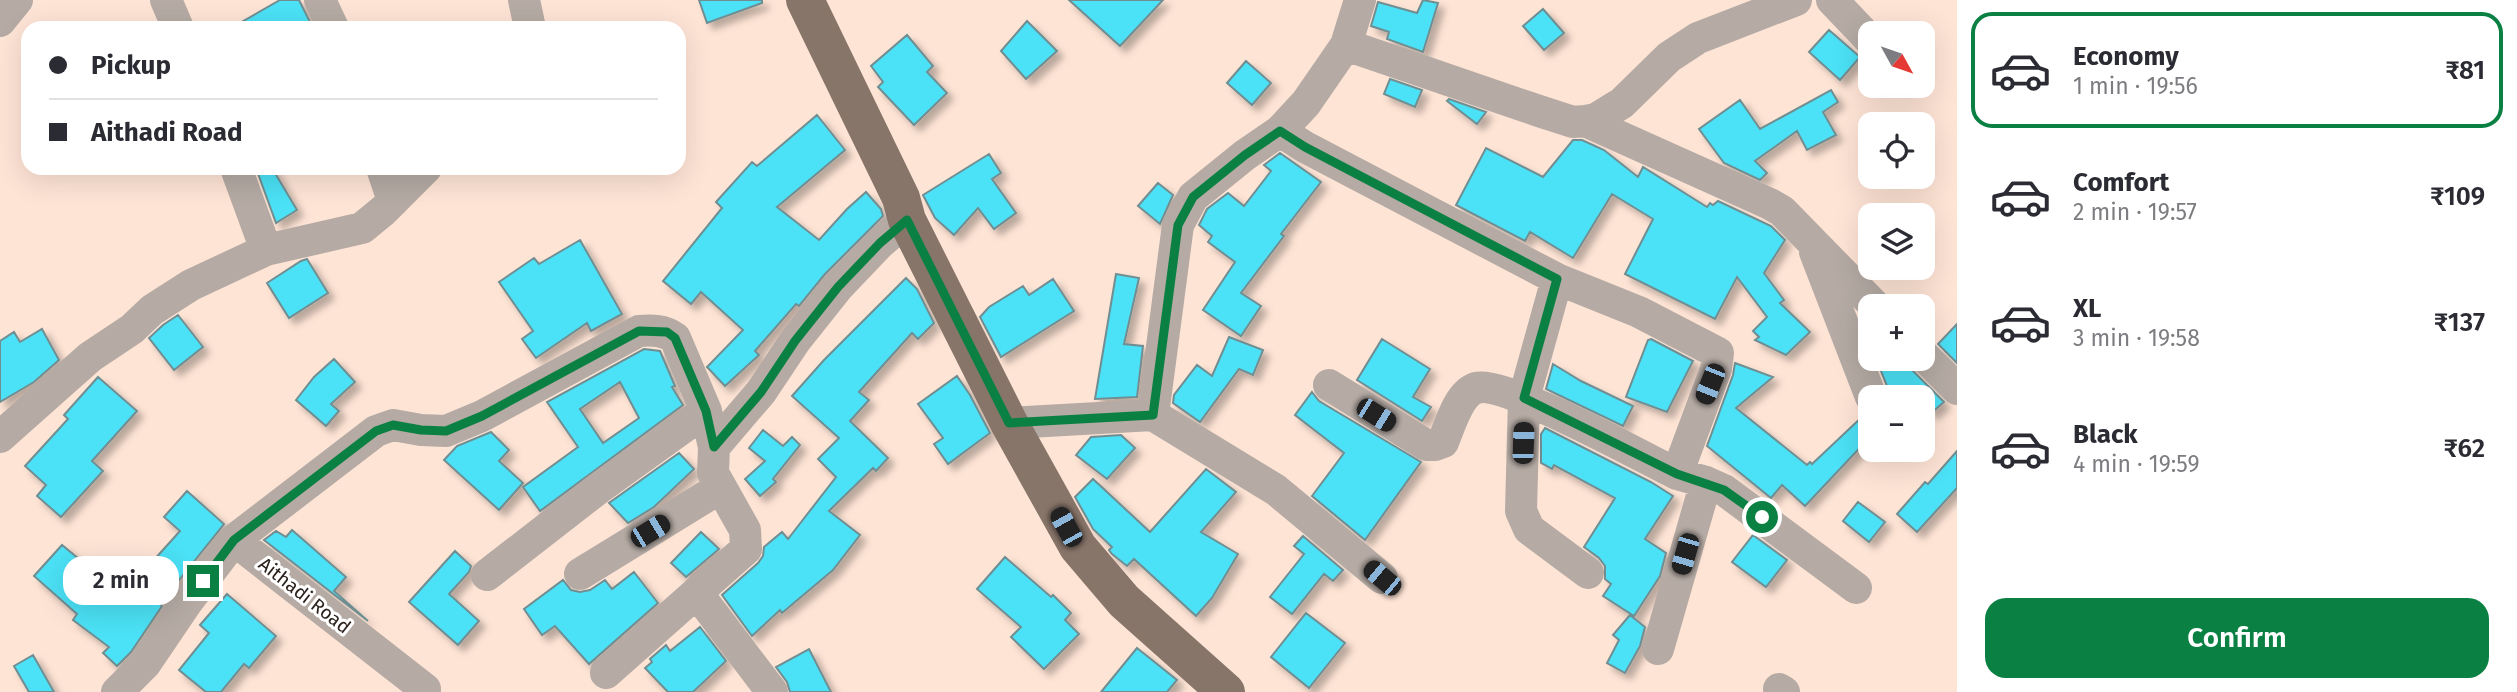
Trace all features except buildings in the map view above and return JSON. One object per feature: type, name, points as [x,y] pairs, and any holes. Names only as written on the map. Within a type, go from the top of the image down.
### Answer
[{"type":"main road","points":[[805,0],[901,198],[907,220],[1009,423],[1078,547],[1124,601],[1226,692]]},
{"type":"street","points":[[0,21],[17,0]]},
{"type":"street","points":[[166,0],[175,21]]},
{"type":"street","points":[[320,0],[330,21]]},
{"type":"street","points":[[524,0],[528,21]]},
{"type":"street","points":[[1153,415],[1178,225],[1193,197],[1280,131],[1306,103],[1346,46],[1360,0]]},
{"type":"street","points":[[1346,46],[1573,122],[1585,121],[1596,119],[1622,103],[1669,57],[1698,38],[1796,0]]},
{"type":"street","points":[[1832,0],[1858,27]]},
{"type":"street","points":[[1585,121],[1782,211],[1863,294]]},
{"type":"street","points":[[1280,131],[1305,147],[1557,279],[1639,312],[1718,353],[1658,649]]},
{"type":"street","points":[[238,175],[265,250]]},
{"type":"street","points":[[384,175],[393,201]]},
{"type":"street","points":[[0,437],[90,357],[132,329],[152,310],[191,285],[265,250],[362,228],[419,175]]},
{"type":"street","points":[[714,447],[761,392],[795,341],[838,287],[880,243],[907,220]]},
{"type":"street","points":[[1812,241],[1866,385]]},
{"type":"street","points":[[1557,279],[1524,398],[1521,511],[1529,529],[1588,573]]},
{"type":"street","points":[[117,692],[145,664],[234,540],[376,431],[393,425],[446,431],[482,416],[639,331],[667,332],[675,338],[706,411],[714,447],[713,473],[745,530],[746,549],[606,673]]},
{"type":"street","points":[[1935,367],[1957,389]]},
{"type":"street","points":[[1329,386],[1426,445],[1443,442],[1466,394],[1476,388],[1489,388],[1524,398],[1691,478],[1724,490],[1856,588]]},
{"type":"street","points":[[487,575],[599,488],[706,411]]},
{"type":"street","points":[[1009,423],[1153,415],[1276,490],[1382,578]]},
{"type":"street","points":[[580,574],[720,488]]},
{"type":"street","name":"Aithadi Road","points":[[234,540],[425,689],[423,692]]},
{"type":"street","points":[[697,593],[772,692]]},
{"type":"route","points":[[203,581],[234,540],[376,431],[393,425],[446,431],[482,416],[639,331],[667,332],[675,338],[706,411],[714,447],[761,392],[795,341],[838,287],[880,243],[907,220],[1009,423],[1153,415],[1178,225],[1193,197],[1280,131],[1305,147],[1557,279],[1524,398],[1677,474],[1724,490],[1762,517]]}]
